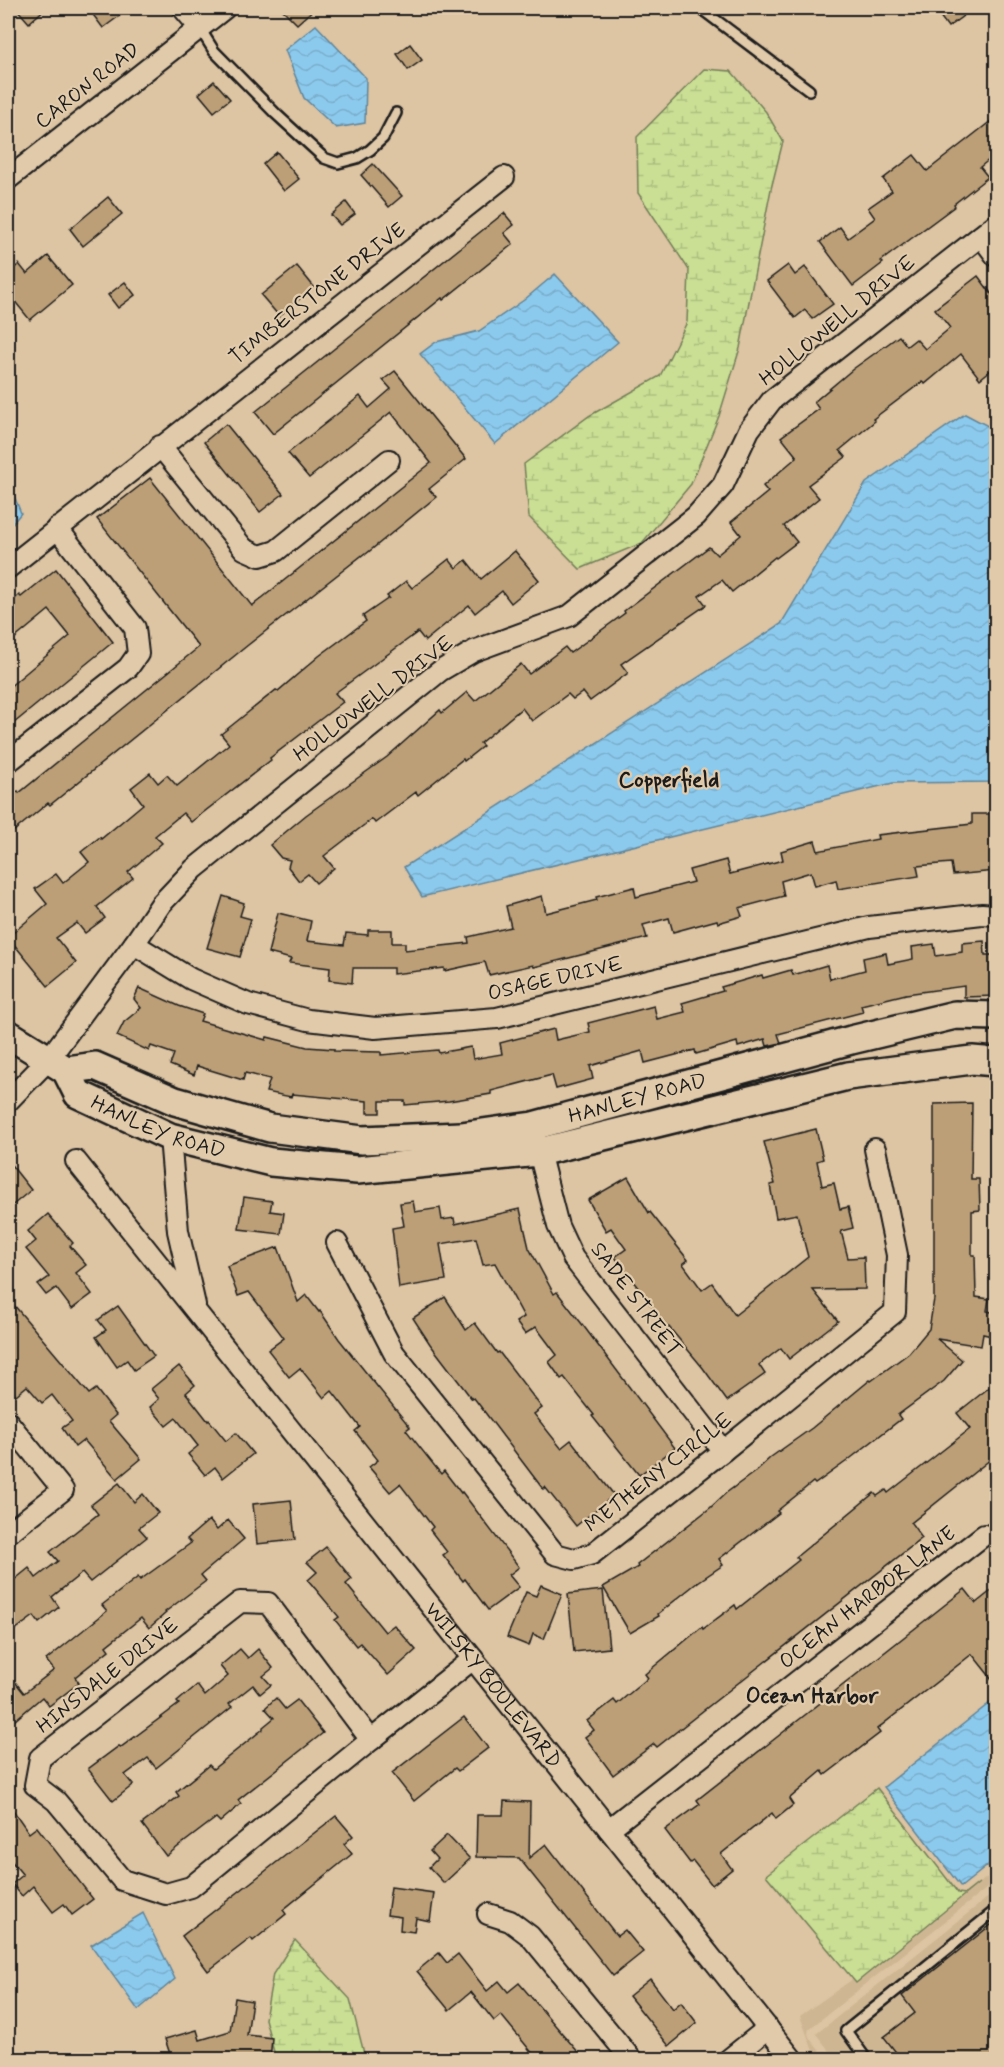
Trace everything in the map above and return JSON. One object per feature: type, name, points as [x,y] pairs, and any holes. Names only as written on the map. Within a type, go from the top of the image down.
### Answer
[{"type":"main road","name":"HANLEY ROAD","points":[[57,1065],[95,1066],[175,1101],[270,1128],[362,1140],[461,1136],[533,1126],[851,1040],[956,1015],[996,1016]]},
{"type":"main road","points":[[8,1034],[57,1065]]},
{"type":"main road","name":"HANLEY ROAD","points":[[57,1065],[78,1094],[170,1137],[270,1162],[357,1170],[539,1152],[848,1076],[972,1060],[996,1062]]},
{"type":"street","points":[[183,8],[199,27]]},
{"type":"street","name":"CARON ROAD","points":[[8,179],[225,8]]},
{"type":"street","name":"TIMBERSTONE DRIVE","points":[[57,528],[504,177]]},
{"type":"street","points":[[989,230],[996,256]]},
{"type":"street","name":"HOLLOWELL DRIVE","points":[[8,1101],[57,1065],[161,904],[194,869],[440,671],[474,651],[569,616],[696,516],[723,485],[749,430],[772,400],[989,230]]},
{"type":"street","points":[[160,446],[244,549],[260,556],[276,551],[389,459]]},
{"type":"street","points":[[8,568],[57,528],[135,628],[138,654],[128,668],[8,762]]},
{"type":"street","name":"OSAGE DRIVE","points":[[134,944],[191,979],[248,1004],[308,1020],[375,1028],[497,1018],[869,927],[982,914],[996,915]]},
{"type":"street","name":"SADE STREET","points":[[533,1126],[558,1226],[573,1258],[723,1451]]},
{"type":"street","name":"WILSKY BOULEVARD","points":[[170,1137],[178,1231],[196,1311]]},
{"type":"street","name":"METHENY CIRCLE","points":[[337,1243],[394,1353],[555,1554],[574,1559],[592,1554],[895,1312],[897,1255],[875,1149]]},
{"type":"street","name":"WILSKY BOULEVARD","points":[[76,1161],[793,2060]]},
{"type":"street","points":[[8,1422],[63,1490],[8,1533]]},
{"type":"street","name":"OCEAN HARBOR LANE","points":[[609,1829],[984,1535]]},
{"type":"street","name":"HINSDALE DRIVE","points":[[371,1740],[268,1603],[240,1602],[40,1758],[35,1785],[56,1801],[122,1880],[166,1894],[191,1887],[473,1659]]},
{"type":"street","points":[[488,1914],[510,1921],[530,1936],[632,2060]]},
{"type":"street","points":[[728,2060],[768,2028]]},
{"type":"lane","points":[[700,8],[809,90]]},
{"type":"lane","points":[[199,27],[214,51],[276,114],[324,158],[338,163],[357,158],[370,150],[383,138],[396,113]]},
{"type":"lane","points":[[867,2060],[846,2031],[996,1910]]},
{"type":"shaded area","points":[[996,1870],[996,1881],[809,2029],[810,2039],[826,2059],[816,2059],[800,2016],[853,1979],[857,1983]]},
{"type":"shaded area","points":[[996,1891],[996,2059],[836,2059],[816,2034]]},
{"type":"green space","points":[[704,69],[731,71],[766,112],[783,141],[771,189],[740,348],[719,416],[691,484],[642,543],[580,569],[529,517],[524,464],[589,416],[660,376],[687,322],[689,270],[638,193],[637,137]]},
{"type":"green space","points":[[877,1788],[958,1893],[965,1894],[979,1883],[856,1983],[766,1875]]},
{"type":"green space","points":[[295,1940],[350,1999],[365,2057],[362,2060],[276,2059],[265,2019],[273,1974]]},
{"type":"water","points":[[316,25],[366,78],[365,123],[336,128],[304,98],[285,50]]},
{"type":"water","points":[[555,274],[618,342],[495,444],[420,354],[436,342],[479,331],[524,300]]},
{"type":"water","points":[[965,414],[988,426],[996,438],[996,782],[893,783],[422,897],[404,867],[781,624],[866,483]]},
{"type":"water","points":[[8,481],[21,513],[8,529]]},
{"type":"water","points":[[996,1698],[996,1859],[961,1887],[884,1787]]},
{"type":"water","points":[[143,1913],[175,1979],[138,2010],[91,1945]]},
{"type":"building","points":[[16,8],[46,8],[29,23]]},
{"type":"building","points":[[88,8],[130,8],[103,28]]},
{"type":"building","points":[[281,8],[315,8],[297,24]]},
{"type":"building","points":[[934,8],[974,8],[948,27]]},
{"type":"building","points":[[410,44],[422,60],[408,70],[397,54]]},
{"type":"building","points":[[214,81],[230,99],[214,112],[199,94]]},
{"type":"building","points":[[996,117],[996,154],[980,167],[988,177],[954,204],[955,206],[881,261],[883,263],[853,286],[820,242],[840,227],[848,238],[875,218],[868,208],[892,191],[883,179],[914,155],[927,171]]},
{"type":"building","points":[[277,152],[299,179],[284,191],[263,164]]},
{"type":"building","points":[[373,164],[402,196],[389,207],[361,175]]},
{"type":"building","points":[[108,197],[122,214],[83,246],[70,229]]},
{"type":"building","points":[[346,202],[355,214],[340,225],[331,215]]},
{"type":"building","points":[[504,213],[514,225],[504,233],[513,244],[273,434],[255,412]]},
{"type":"building","points":[[48,256],[72,285],[30,320],[8,293],[8,274],[19,264],[27,274]]},
{"type":"building","points":[[788,265],[795,275],[805,267],[833,304],[812,319],[805,310],[795,318],[767,281]]},
{"type":"building","points":[[297,266],[314,287],[279,316],[261,295]]},
{"type":"building","points":[[978,276],[996,300],[996,366],[980,379],[961,354],[925,384],[922,382],[873,419],[875,421],[840,450],[846,457],[808,485],[819,498],[784,526],[797,542],[732,592],[722,580],[699,596],[706,605],[621,664],[628,673],[590,701],[583,692],[573,699],[568,694],[532,721],[522,708],[480,743],[483,746],[464,761],[463,759],[418,795],[416,792],[375,823],[372,819],[324,856],[334,868],[316,883],[308,874],[299,881],[288,867],[290,860],[281,858],[270,845],[306,815],[387,757],[440,710],[442,713],[467,692],[475,701],[521,664],[529,674],[565,647],[570,653],[709,547],[717,555],[741,535],[731,522],[768,492],[763,486],[797,457],[781,437],[819,409],[814,402],[853,369],[899,336],[907,346],[916,339],[925,349],[950,328],[935,309]]},
{"type":"building","points":[[125,282],[135,295],[118,308],[108,295]]},
{"type":"building","points":[[395,371],[466,459],[429,489],[436,497],[8,836],[8,800],[199,647],[97,519],[150,478],[252,606],[431,463],[391,412],[309,478],[288,453],[360,396],[369,408],[391,389],[383,380]]},
{"type":"building","points":[[226,424],[283,494],[260,512],[204,442]]},
{"type":"building","points":[[515,551],[539,580],[511,603],[502,591],[475,613],[469,605],[425,641],[418,632],[335,693],[343,702],[270,758],[271,760],[191,822],[183,813],[155,836],[162,843],[128,872],[133,878],[97,907],[105,918],[85,933],[77,923],[56,938],[76,963],[48,986],[8,937],[47,904],[35,889],[56,874],[63,883],[89,862],[81,852],[100,837],[101,839],[143,804],[131,788],[150,773],[158,783],[167,775],[177,786],[229,744],[221,734],[366,621],[363,616],[389,598],[387,596],[406,581],[412,588],[449,559],[456,568],[466,560],[481,579]]},
{"type":"building","points":[[56,569],[113,642],[8,728],[8,688],[70,636],[49,610],[8,644],[8,605]]},
{"type":"building","points":[[972,814],[996,814],[996,871],[953,875],[951,863],[917,866],[919,876],[838,889],[836,880],[815,886],[811,872],[781,881],[784,896],[739,908],[742,916],[673,932],[669,918],[643,925],[647,938],[534,967],[533,965],[489,975],[485,962],[444,971],[444,968],[393,974],[393,968],[353,968],[352,983],[329,980],[330,968],[289,963],[291,959],[268,953],[278,913],[311,921],[307,941],[344,945],[346,933],[368,935],[368,930],[392,930],[392,943],[405,943],[405,950],[469,943],[468,937],[511,927],[506,906],[542,896],[546,913],[597,900],[596,897],[634,887],[636,897],[693,882],[689,870],[726,860],[730,874],[783,860],[781,851],[815,841],[818,851],[878,839],[877,835],[972,824]]},
{"type":"building","points":[[223,896],[244,903],[240,916],[251,919],[240,957],[207,948]]},
{"type":"building","points":[[984,941],[985,955],[996,955],[996,996],[964,997],[964,986],[906,994],[861,1005],[863,1012],[778,1034],[781,1043],[767,1046],[765,1039],[738,1047],[737,1042],[696,1054],[695,1050],[645,1063],[642,1051],[590,1066],[593,1079],[556,1089],[552,1075],[491,1091],[491,1094],[449,1101],[405,1105],[405,1101],[380,1101],[380,1113],[367,1113],[367,1101],[292,1094],[291,1097],[266,1092],[270,1079],[245,1073],[243,1080],[197,1066],[194,1075],[170,1065],[174,1054],[151,1046],[149,1051],[117,1036],[124,1022],[141,1008],[134,999],[139,988],[203,1014],[200,1021],[266,1040],[267,1037],[307,1047],[334,1049],[334,1051],[381,1052],[381,1055],[438,1050],[439,1053],[471,1047],[473,1059],[502,1054],[500,1043],[554,1029],[556,1040],[590,1032],[588,1023],[654,1006],[657,1019],[685,1012],[682,1003],[723,991],[721,987],[762,975],[763,978],[791,970],[793,975],[827,965],[830,979],[865,970],[863,958],[886,953],[888,964],[913,959],[912,947],[934,944],[936,956],[962,952],[962,943]]},
{"type":"building","points":[[972,1103],[971,1179],[979,1179],[980,1210],[972,1211],[972,1255],[975,1255],[976,1297],[989,1299],[987,1311],[996,1313],[996,1337],[983,1334],[981,1346],[937,1339],[962,1360],[944,1381],[898,1415],[901,1419],[815,1484],[813,1482],[777,1511],[779,1513],[719,1559],[723,1565],[698,1582],[658,1614],[659,1616],[630,1633],[603,1587],[638,1567],[637,1565],[771,1457],[812,1428],[870,1380],[909,1353],[929,1329],[934,1299],[934,1104]]},
{"type":"building","points":[[816,1129],[823,1159],[817,1161],[822,1186],[834,1183],[840,1209],[848,1207],[853,1228],[841,1231],[848,1258],[864,1257],[865,1289],[813,1290],[838,1321],[789,1359],[781,1348],[759,1365],[765,1374],[727,1401],[615,1257],[626,1249],[611,1228],[606,1231],[588,1200],[628,1177],[649,1213],[688,1260],[683,1264],[702,1290],[712,1283],[735,1315],[808,1257],[797,1214],[776,1218],[770,1185],[775,1184],[764,1142]]},
{"type":"building","points":[[8,1161],[31,1190],[8,1209]]},
{"type":"building","points":[[244,1197],[272,1201],[270,1211],[284,1213],[281,1234],[239,1229]]},
{"type":"building","points":[[413,1201],[415,1212],[440,1208],[442,1220],[454,1218],[455,1224],[520,1209],[529,1248],[554,1294],[557,1292],[675,1448],[639,1475],[564,1377],[561,1379],[549,1362],[557,1355],[536,1327],[525,1334],[516,1322],[524,1317],[495,1263],[483,1265],[476,1238],[440,1244],[446,1280],[399,1288],[392,1228],[404,1226],[400,1203]]},
{"type":"building","points":[[48,1214],[73,1243],[70,1246],[86,1265],[76,1273],[92,1294],[72,1309],[56,1288],[46,1295],[38,1285],[49,1277],[26,1249],[36,1241],[28,1231]]},
{"type":"building","points":[[278,1247],[298,1302],[306,1295],[320,1311],[339,1339],[410,1427],[406,1430],[441,1474],[444,1471],[462,1492],[519,1567],[509,1575],[519,1587],[488,1610],[465,1579],[463,1581],[443,1555],[447,1552],[430,1530],[433,1527],[400,1484],[390,1492],[369,1467],[378,1460],[355,1431],[360,1427],[332,1391],[324,1398],[300,1368],[289,1377],[268,1350],[284,1338],[249,1292],[238,1296],[227,1266]]},
{"type":"building","points":[[445,1297],[466,1330],[475,1323],[497,1353],[499,1352],[542,1408],[534,1414],[561,1448],[571,1440],[614,1495],[576,1526],[545,1487],[543,1489],[474,1398],[472,1399],[413,1318]]},
{"type":"building","points":[[8,1298],[89,1394],[96,1389],[116,1415],[109,1421],[141,1459],[117,1479],[84,1440],[75,1447],[62,1428],[72,1421],[52,1395],[42,1403],[27,1386],[16,1395],[8,1385]]},
{"type":"building","points":[[118,1306],[154,1356],[134,1370],[127,1360],[117,1367],[96,1337],[106,1330],[98,1320]]},
{"type":"building","points":[[179,1366],[195,1385],[186,1393],[208,1421],[226,1441],[236,1433],[253,1454],[223,1478],[215,1467],[205,1475],[188,1454],[198,1446],[176,1418],[166,1426],[150,1407],[159,1399],[151,1389]]},
{"type":"building","points":[[991,1386],[996,1393],[996,1455],[911,1523],[922,1538],[657,1747],[654,1744],[613,1775],[585,1737],[594,1730],[587,1721],[614,1700],[617,1704],[648,1678],[645,1674],[702,1627],[703,1629],[735,1605],[737,1609],[799,1560],[796,1557],[874,1493],[877,1496],[886,1490],[888,1493],[970,1429],[957,1413]]},
{"type":"building","points":[[119,1483],[134,1502],[143,1494],[158,1513],[139,1528],[147,1537],[90,1582],[82,1573],[52,1597],[59,1607],[39,1623],[34,1616],[8,1635],[8,1585],[29,1568],[36,1578],[58,1561],[50,1552],[98,1514],[91,1505]]},
{"type":"building","points":[[291,1500],[295,1540],[257,1544],[253,1504]]},
{"type":"building","points":[[209,1520],[217,1530],[228,1520],[244,1539],[201,1575],[206,1581],[165,1612],[149,1628],[141,1618],[106,1646],[109,1650],[75,1677],[79,1683],[49,1706],[42,1697],[8,1726],[8,1673],[24,1693],[54,1670],[46,1660],[107,1611],[102,1605],[138,1577],[140,1580],[191,1543],[187,1539]]},
{"type":"building","points":[[326,1547],[352,1579],[346,1584],[385,1632],[394,1625],[416,1650],[388,1675],[360,1643],[356,1646],[335,1620],[339,1617],[308,1580],[317,1572],[307,1562]]},
{"type":"building","points":[[541,1585],[562,1594],[544,1639],[533,1634],[529,1646],[507,1637],[526,1592],[536,1596]]},
{"type":"building","points":[[996,1587],[996,1684],[972,1654],[877,1729],[880,1733],[825,1775],[822,1771],[789,1799],[793,1805],[776,1819],[772,1813],[721,1854],[732,1869],[712,1885],[693,1861],[690,1863],[665,1830],[700,1804],[697,1800],[965,1589],[976,1603]]},
{"type":"building","points":[[603,1590],[609,1648],[574,1652],[568,1594]]},
{"type":"building","points":[[240,1649],[248,1658],[258,1649],[273,1668],[263,1676],[271,1685],[260,1694],[253,1685],[229,1704],[232,1707],[156,1768],[148,1758],[125,1775],[133,1785],[113,1801],[88,1769],[179,1704],[177,1702],[197,1685],[205,1696],[228,1676],[220,1666]]},
{"type":"building","points":[[276,1698],[285,1709],[297,1700],[323,1733],[238,1800],[241,1804],[220,1822],[216,1818],[166,1856],[142,1824],[179,1796],[176,1792],[209,1765],[213,1769],[263,1729],[274,1718],[265,1708]]},
{"type":"building","points":[[464,1717],[488,1748],[458,1771],[455,1768],[414,1801],[392,1773]]},
{"type":"building","points":[[504,1801],[530,1802],[529,1858],[546,1844],[617,1936],[625,1930],[643,1952],[613,1976],[519,1858],[476,1857],[477,1815],[503,1815]]},
{"type":"building","points":[[8,1803],[29,1833],[37,1827],[93,1899],[72,1915],[64,1904],[53,1912],[33,1886],[22,1896],[12,1884],[23,1875],[8,1857]]},
{"type":"building","points":[[336,1816],[353,1836],[344,1844],[352,1854],[283,1910],[286,1914],[253,1941],[251,1938],[208,1971],[182,1936]]},
{"type":"building","points":[[447,1835],[470,1859],[444,1883],[429,1867],[437,1859],[430,1851]]},
{"type":"building","points":[[391,1887],[434,1893],[430,1921],[416,1918],[414,1932],[400,1930],[401,1917],[387,1915]]},
{"type":"building","points":[[996,1921],[996,2060],[902,2060],[884,2037],[915,2013],[902,1996]]},
{"type":"building","points":[[439,1953],[447,1963],[458,1954],[487,1991],[499,1981],[508,1992],[519,1983],[585,2060],[538,2060],[501,2015],[494,2021],[471,1992],[449,2010],[417,1971]]},
{"type":"building","points":[[650,1979],[673,2009],[681,2002],[697,2023],[669,2046],[629,1996]]},
{"type":"building","points":[[235,1998],[252,2001],[247,2035],[272,2038],[270,2060],[172,2060],[165,2039],[197,2030],[200,2040],[230,2031]]},
{"type":"district","name":"Copperfield","points":[[669,779]]},
{"type":"district","name":"Ocean Harbor","points":[[812,1695]]}]
